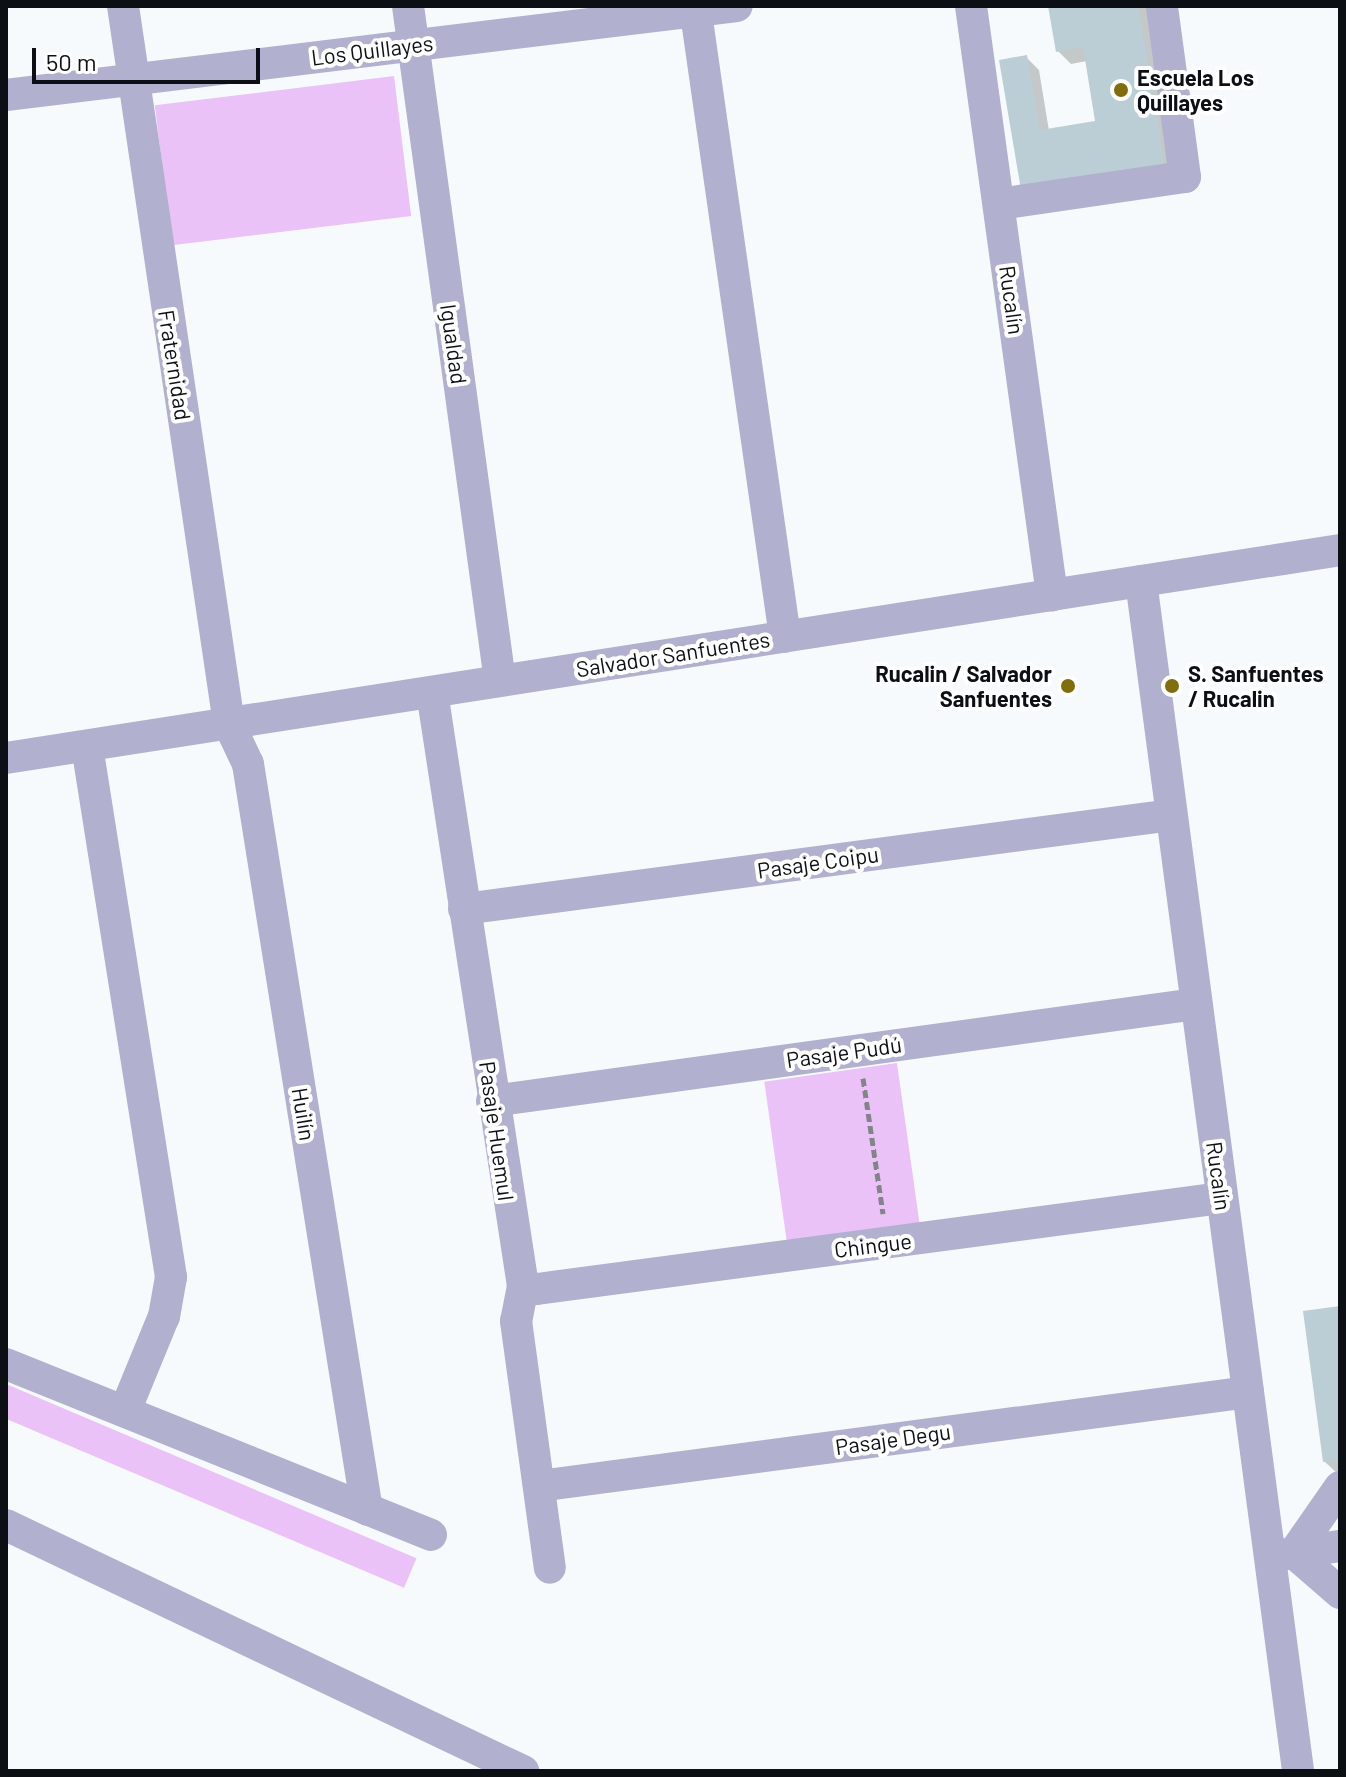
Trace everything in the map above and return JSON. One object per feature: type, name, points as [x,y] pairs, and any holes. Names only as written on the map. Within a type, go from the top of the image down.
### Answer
[{"type":"street","name":"Fraternidad","points":[[123,6],[229,724]]},
{"type":"street","name":"Igualdad","points":[[408,6],[500,681]]},
{"type":"street","name":"Los Quillayes","points":[[6,95],[695,8],[737,6]]},
{"type":"street","name":"Rucalín","points":[[971,6],[1052,595]]},
{"type":"street","points":[[999,204],[1185,177],[1162,6]]},
{"type":"street","points":[[695,8],[785,637]]},
{"type":"street","name":"Salvador Sanfuentes","points":[[6,758],[1340,550]]},
{"type":"street","name":"Rucalín","points":[[1141,581],[1248,1392],[1282,1555],[1298,1771]]},
{"type":"street","name":"Pasaje Huemul","points":[[432,692],[492,1101],[523,1286],[516,1321],[550,1568]]},
{"type":"street","name":"Huilín","points":[[229,724],[248,764],[367,1510]]},
{"type":"street","points":[[87,746],[171,1277],[164,1316],[125,1411]]},
{"type":"street","name":"Pasaje Coipu","points":[[464,909],[1171,815]]},
{"type":"street","name":"Pasaje Pudú","points":[[492,1101],[1196,1004]]},
{"type":"street","name":"Chingue","points":[[523,1286],[537,1289],[1222,1198]]},
{"type":"street","points":[[6,1364],[431,1535]]},
{"type":"street","name":"Pasaje Degu","points":[[539,1486],[1248,1392]]},
{"type":"street","points":[[1282,1555],[1340,1487]]},
{"type":"street","points":[[6,1525],[523,1771]]},
{"type":"street","points":[[1282,1555],[1340,1546]]},
{"type":"street","points":[[1282,1555],[1340,1593]]},
{"type":"path","points":[[859,1050],[888,1243]]},
{"type":"shaded area","points":[[394,76],[411,216],[172,245],[155,105]]},
{"type":"shaded area","points":[[897,1063],[920,1229],[788,1248],[764,1082]]},
{"type":"shaded area","points":[[6,1384],[417,1558],[404,1588],[6,1419]]},
{"type":"building","name":"Escuela Los Quillayes","points":[[1048,6],[1138,6],[1165,166],[1021,190],[999,60],[1027,55],[1040,130],[1095,121],[1083,47],[1056,52]]},
{"type":"building","points":[[1340,1306],[1340,1459],[1323,1462],[1303,1311]]},
{"type":"place","name":"Escuela Los Quillayes","points":[[1121,90]]},
{"type":"place","name":"Rucalin / Salvador Sanfuentes","points":[[1068,686]]},
{"type":"place","name":"S. Sanfuentes / Rucalin","points":[[1172,686]]}]
